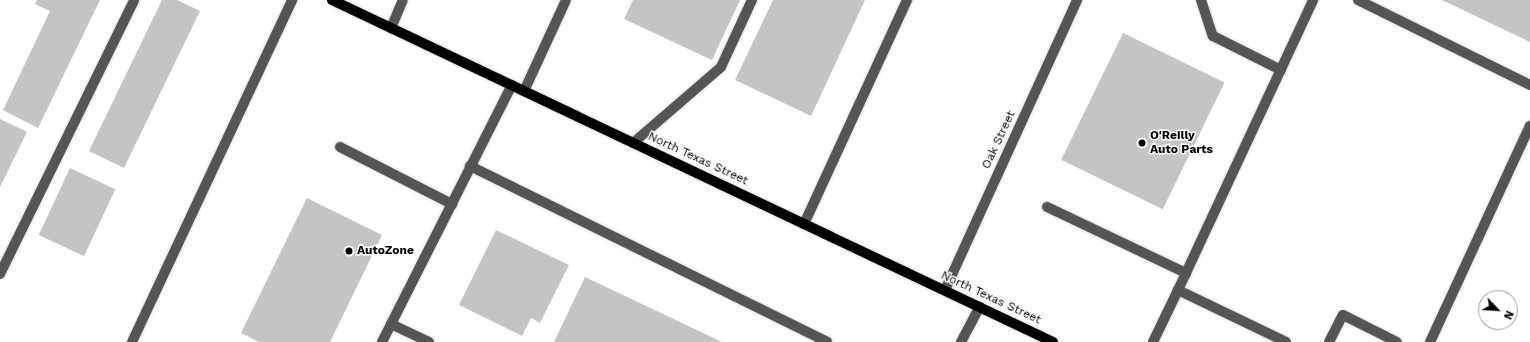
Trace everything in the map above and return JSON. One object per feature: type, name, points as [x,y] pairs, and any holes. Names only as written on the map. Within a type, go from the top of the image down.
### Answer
[{"type":"main road","name":"North Texas Street","points":[[332,0],[1053,342]]},
{"type":"street","points":[[0,274],[134,0]]},
{"type":"street","points":[[132,342],[292,0]]},
{"type":"street","points":[[391,28],[403,0]]},
{"type":"street","points":[[524,91],[566,0]]},
{"type":"street","points":[[633,143],[721,67],[752,0]]},
{"type":"street","points":[[804,224],[907,0]]},
{"type":"street","name":"Oak Street","points":[[945,290],[1077,0]]},
{"type":"street","points":[[1201,0],[1213,36],[1281,70]]},
{"type":"street","points":[[1153,342],[1313,0]]},
{"type":"street","points":[[1358,0],[1530,85]]},
{"type":"street","points":[[382,342],[512,85]]},
{"type":"street","points":[[1430,342],[1530,126]]},
{"type":"street","points":[[340,147],[452,204]]},
{"type":"street","points":[[470,166],[827,342]]},
{"type":"street","points":[[1047,207],[1186,273]]},
{"type":"street","points":[[1178,290],[1286,342]]},
{"type":"street","points":[[961,342],[980,307]]},
{"type":"street","points":[[1329,342],[1343,315],[1397,342]]},
{"type":"street","points":[[392,324],[429,342]]},
{"type":"building","points":[[37,0],[100,0],[38,128],[3,110],[50,11],[35,4]]},
{"type":"building","points":[[162,0],[177,0],[200,11],[124,168],[89,151]]},
{"type":"building","points":[[633,0],[740,0],[712,60],[624,19]]},
{"type":"building","points":[[773,0],[865,0],[811,116],[735,80]]},
{"type":"building","points":[[1442,0],[1530,0],[1530,42]]},
{"type":"building","points":[[1123,33],[1225,83],[1163,209],[1061,160]]},
{"type":"building","points":[[0,119],[27,132],[0,187]]},
{"type":"building","points":[[70,168],[115,189],[84,256],[39,235]]},
{"type":"building","points":[[307,198],[382,235],[330,342],[259,342],[241,333]]},
{"type":"building","points":[[496,230],[569,265],[540,323],[531,318],[522,336],[459,305]]},
{"type":"building","points":[[585,277],[722,342],[554,342]]},
{"type":"place","name":"O'Reilly Auto Parts","points":[[1142,143]]},
{"type":"place","name":"AutoZone","points":[[349,251]]}]
